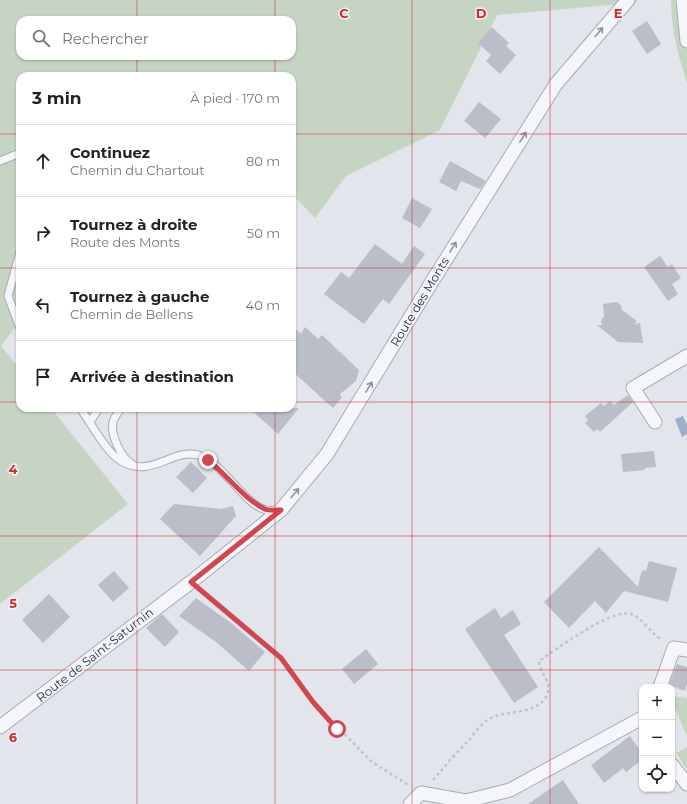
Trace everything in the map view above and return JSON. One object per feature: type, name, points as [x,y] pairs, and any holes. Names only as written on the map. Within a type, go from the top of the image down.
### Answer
[{"type":"street","name":"Route des Monts","points":[[191,582],[281,510],[327,454],[437,273],[556,84],[628,0]]},
{"type":"street","points":[[683,0],[687,42]]},
{"type":"street","points":[[655,422],[633,388],[687,356]]},
{"type":"street","name":"Route de Saint-Saturnin","points":[[0,727],[191,582]]},
{"type":"street","points":[[662,684],[681,649]]},
{"type":"street","points":[[410,804],[421,793],[466,801],[510,790],[639,720]]},
{"type":"street","points":[[675,769],[687,784]]},
{"type":"lane","points":[[0,161],[16,155]]},
{"type":"lane","points":[[16,267],[8,296],[16,317]]},
{"type":"lane","points":[[83,412],[110,452],[121,461],[138,466],[152,466],[186,454],[197,455],[208,460],[224,473],[250,499],[266,510],[281,510]]},
{"type":"lane","points":[[90,422],[96,412]]},
{"type":"lane","points":[[119,412],[113,422],[117,444],[129,462],[138,466]]},
{"type":"path","points":[[191,582],[281,658],[313,702],[371,761],[421,793],[489,719],[507,713],[522,712],[536,705],[546,696],[549,688],[547,679],[539,669],[539,661],[604,619],[623,613],[633,615],[656,637],[681,649]]},
{"type":"green space","points":[[0,0],[639,0],[633,3],[497,15],[440,130],[346,176],[315,218],[296,198],[296,72],[16,72],[16,326],[1,346],[16,364],[16,412],[54,412],[128,504],[0,604]]},
{"type":"green space","points":[[671,0],[687,0],[687,83],[676,42],[672,21]]},
{"type":"green space","points":[[675,696],[687,698],[687,736],[675,709]]},
{"type":"green space","points":[[687,747],[687,770],[676,753]]},
{"type":"water","points":[[683,416],[687,425],[687,434],[682,437],[675,419]]},
{"type":"building","points":[[647,21],[661,44],[647,54],[632,31]]},
{"type":"building","points":[[492,27],[509,43],[506,46],[516,55],[500,74],[486,61],[491,55],[478,43]]},
{"type":"building","points":[[479,102],[501,119],[485,138],[464,121]]},
{"type":"building","points":[[450,161],[486,181],[480,189],[461,181],[456,191],[439,182]]},
{"type":"building","points":[[412,198],[432,209],[420,228],[402,218]]},
{"type":"building","points":[[375,244],[402,264],[414,246],[425,254],[389,304],[383,299],[364,324],[324,294],[341,272],[349,278]]},
{"type":"building","points":[[660,256],[668,267],[672,264],[681,278],[672,284],[678,294],[668,301],[644,267]]},
{"type":"building","points":[[617,302],[621,305],[622,310],[637,321],[634,324],[640,323],[643,343],[618,342],[597,325],[602,325],[601,321],[604,316],[603,304]]},
{"type":"building","points":[[305,327],[318,339],[322,335],[359,370],[356,381],[340,394],[342,397],[333,408],[296,375],[296,330],[301,334]]},
{"type":"building","points":[[628,395],[633,402],[600,432],[597,429],[594,432],[585,423],[588,420],[585,416],[601,403],[604,406],[610,401],[614,405]]},
{"type":"building","points":[[253,412],[296,412],[278,434]]},
{"type":"building","points":[[654,451],[656,467],[645,468],[645,470],[623,472],[621,454]]},
{"type":"building","points":[[191,462],[207,478],[193,493],[176,477]]},
{"type":"building","points":[[174,504],[221,509],[233,506],[236,516],[200,556],[160,519]]},
{"type":"building","points":[[599,547],[638,587],[642,570],[646,571],[649,561],[677,568],[668,602],[624,591],[606,613],[595,601],[569,628],[544,602]]},
{"type":"building","points":[[114,571],[129,588],[113,602],[98,585]]},
{"type":"building","points":[[49,594],[70,617],[43,643],[22,620]]},
{"type":"building","points":[[196,598],[231,623],[265,652],[249,671],[216,642],[179,616]]},
{"type":"building","points":[[495,608],[501,618],[513,610],[521,624],[504,635],[538,687],[514,703],[465,629]]},
{"type":"building","points":[[162,614],[179,632],[165,647],[146,628]]},
{"type":"building","points":[[366,649],[378,664],[354,684],[342,669]]},
{"type":"building","points":[[677,664],[687,667],[687,683],[685,691],[675,687],[675,684],[669,684]]},
{"type":"building","points":[[630,736],[639,749],[639,762],[626,772],[623,768],[604,783],[591,765]]},
{"type":"building","points":[[563,780],[579,804],[528,804]]},
{"type":"route","points":[[208,460],[224,473],[250,499],[266,510],[281,510],[191,582],[281,658],[313,702],[337,729]]}]
